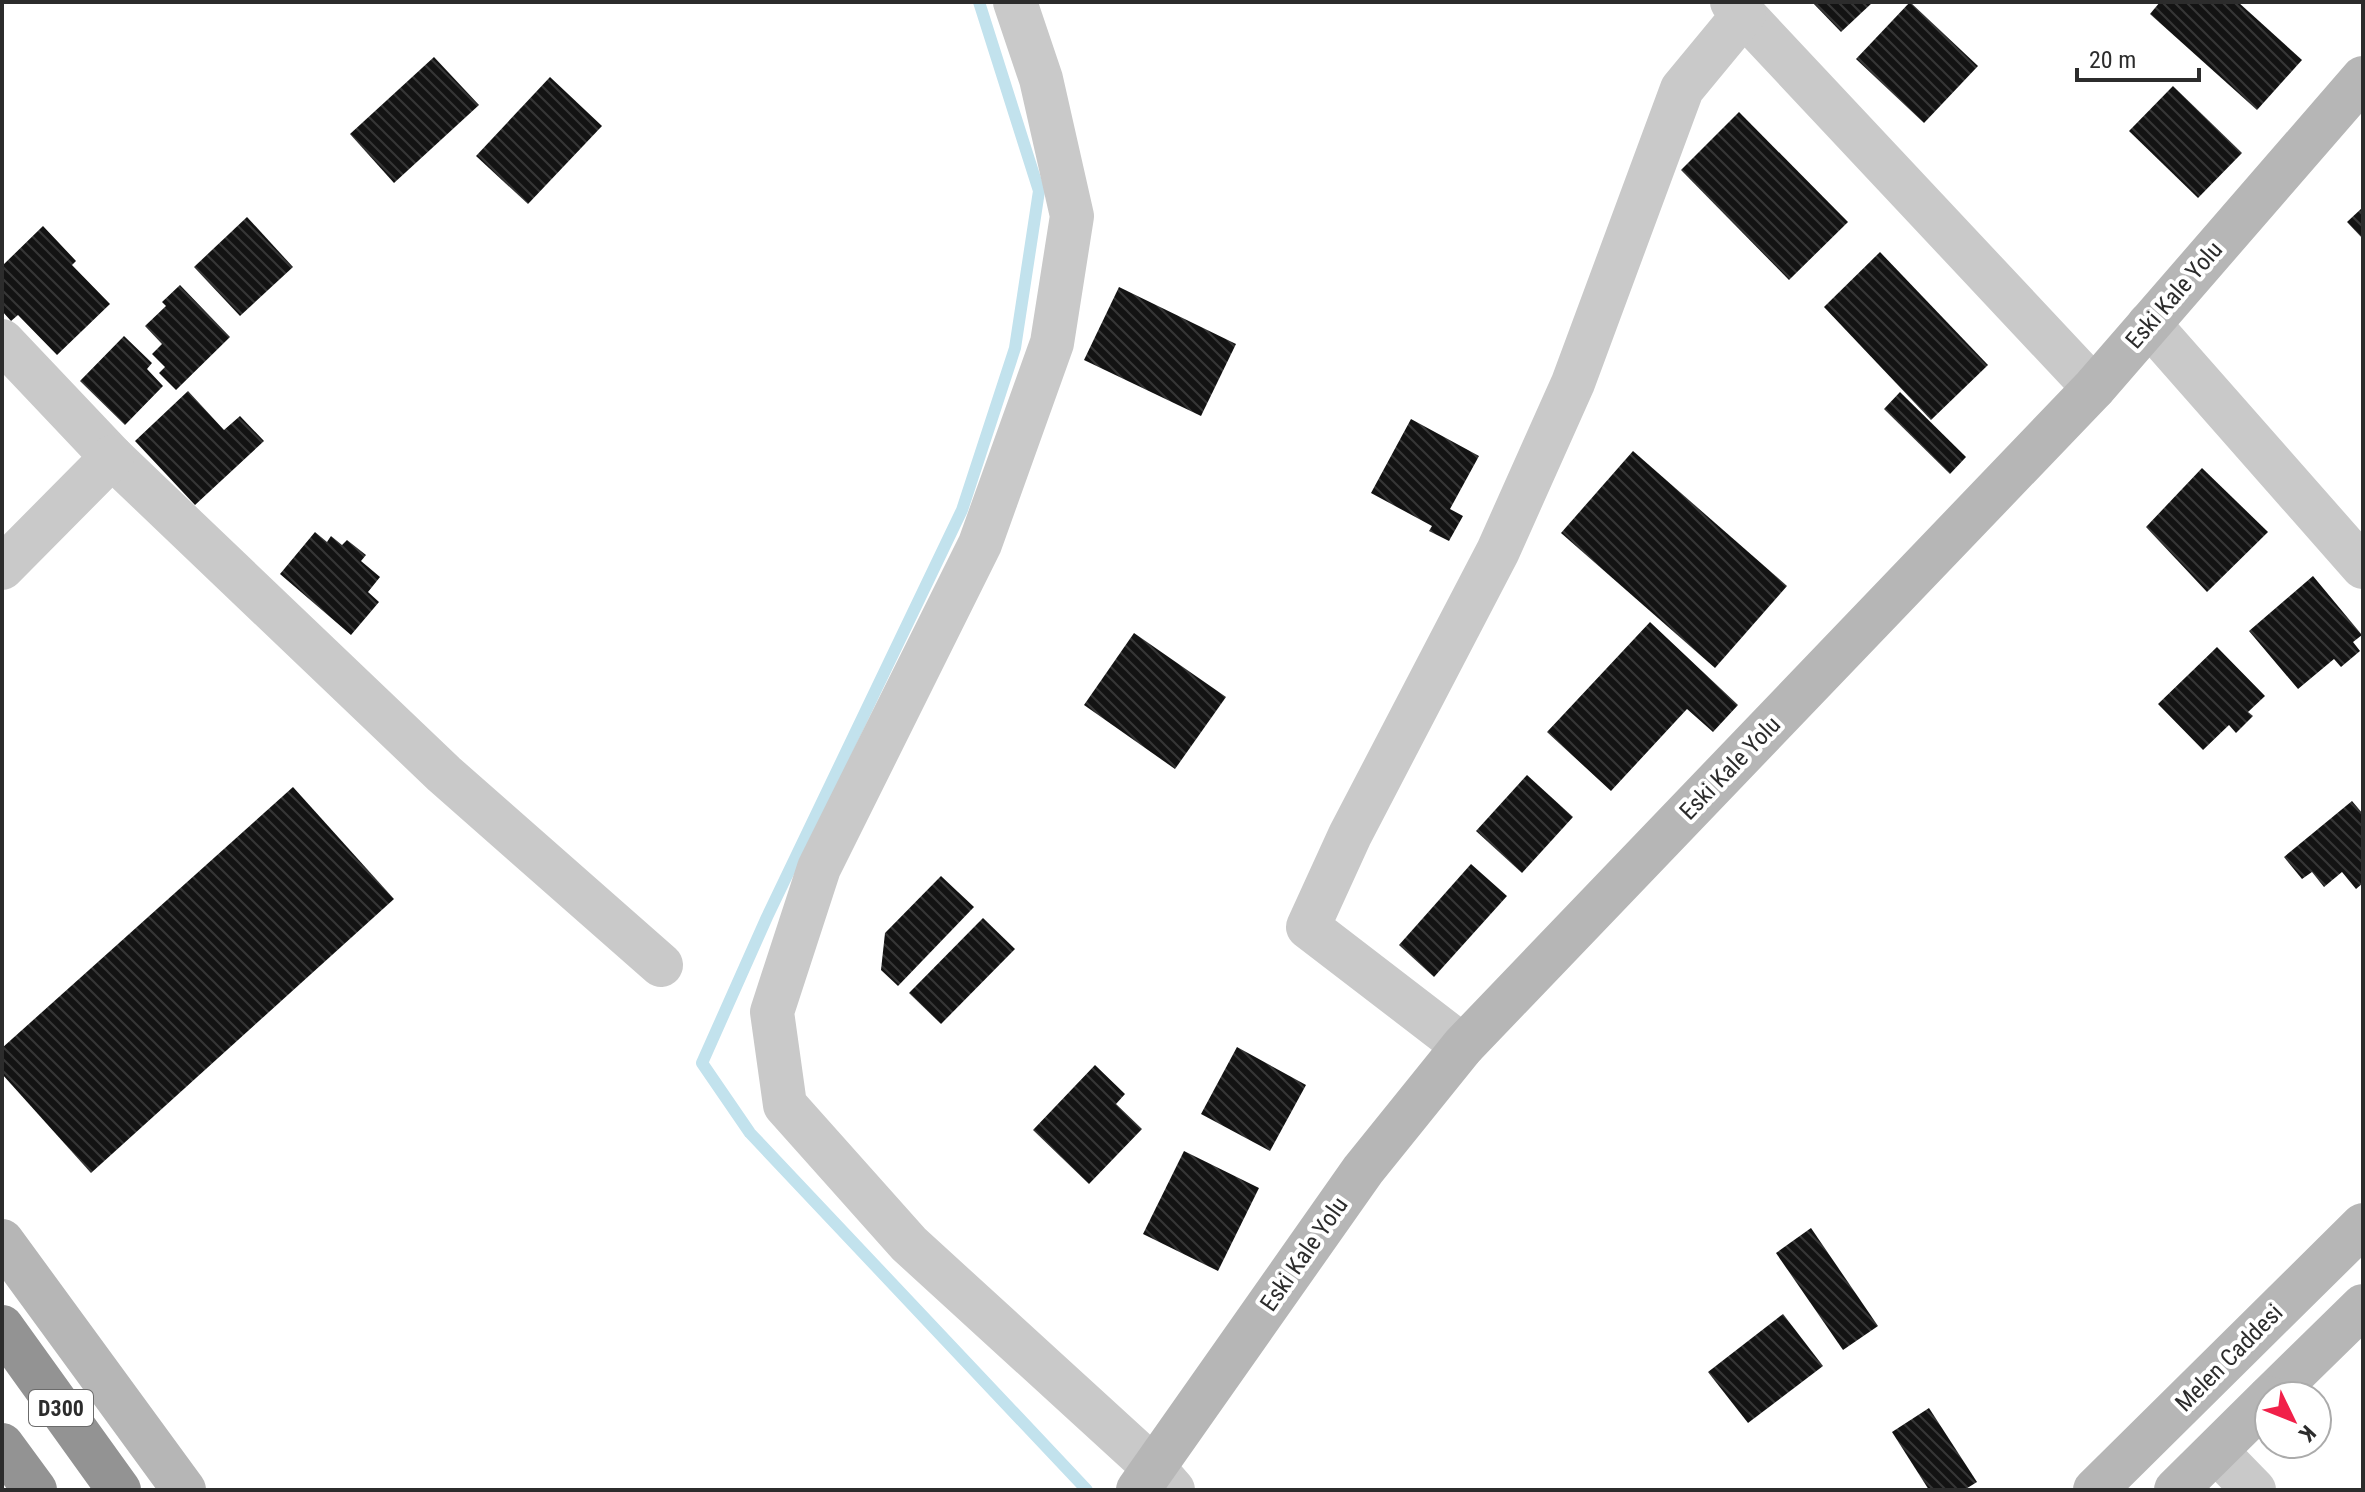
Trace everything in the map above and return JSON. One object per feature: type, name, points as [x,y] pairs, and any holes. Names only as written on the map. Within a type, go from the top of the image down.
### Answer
[{"type":"highway","name":"D300","points":[[2,1327],[119,1490]]},
{"type":"highway","name":"D300","points":[[2,1445],[35,1490]]},
{"type":"street","points":[[1015,2],[1041,79],[1072,216],[1052,343],[980,544],[819,868],[772,1012],[785,1105],[909,1244],[1155,1482]]},
{"type":"street","points":[[1463,1046],[1308,927],[1350,835],[1504,537],[1573,383],[1682,89],[1738,8],[2094,388]]},
{"type":"street","name":"Eski Kale Yolu","points":[[1155,1482],[1363,1170],[1463,1046],[2094,388],[2363,78]]},
{"type":"street","points":[[2149,324],[2363,567]]},
{"type":"street","points":[[2,341],[112,457],[444,774],[661,965]]},
{"type":"street","points":[[2,568],[112,457]]},
{"type":"street","name":"Melen Caddesi","points":[[2095,1490],[2363,1225]]},
{"type":"street","points":[[2,1241],[184,1490]]},
{"type":"street","points":[[2287,1380],[2363,1306]]},
{"type":"street","points":[[2176,1490],[2253,1414]]},
{"type":"street","points":[[2216,1451],[2254,1490]]},
{"type":"building","points":[[1812,2],[1873,2],[1841,32]]},
{"type":"building","points":[[1910,2],[1978,66],[1924,123],[1856,59]]},
{"type":"building","points":[[2160,2],[2238,2],[2302,60],[2257,110],[2150,14]]},
{"type":"building","points":[[434,57],[479,105],[394,183],[350,134]]},
{"type":"building","points":[[550,77],[602,126],[528,204],[476,156]]},
{"type":"building","points":[[2173,86],[2242,153],[2198,198],[2129,131]]},
{"type":"building","points":[[1739,112],[1848,222],[1789,280],[1681,170]]},
{"type":"building","points":[[2363,207],[2363,239],[2347,222]]},
{"type":"building","points":[[247,217],[293,267],[240,316],[194,267]]},
{"type":"building","points":[[43,226],[76,261],[72,265],[110,304],[57,355],[18,315],[11,321],[2,311],[2,266]]},
{"type":"building","points":[[1880,252],[1988,365],[1931,420],[1824,307]]},
{"type":"building","points":[[180,285],[230,337],[176,390],[159,373],[165,367],[152,354],[162,344],[145,326],[166,306],[162,302]]},
{"type":"building","points":[[1119,287],[1236,344],[1201,416],[1084,360]]},
{"type":"building","points":[[124,336],[152,363],[147,369],[163,386],[125,425],[80,381]]},
{"type":"building","points":[[188,391],[224,430],[240,416],[264,441],[195,505],[135,441]]},
{"type":"building","points":[[1900,392],[1966,457],[1950,474],[1884,409]]},
{"type":"building","points":[[1411,419],[1479,456],[1450,509],[1463,516],[1449,541],[1429,531],[1432,526],[1371,493]]},
{"type":"building","points":[[1633,451],[1787,586],[1715,668],[1561,533]]},
{"type":"building","points":[[2202,468],[2268,532],[2207,592],[2146,527]]},
{"type":"building","points":[[315,532],[327,542],[331,536],[342,545],[347,540],[366,555],[361,561],[380,577],[368,592],[379,602],[351,635],[280,574]]},
{"type":"building","points":[[2313,576],[2362,635],[2353,642],[2360,651],[2341,667],[2334,659],[2298,689],[2249,631]]},
{"type":"building","points":[[1650,622],[1738,705],[1713,732],[1687,709],[1611,791],[1547,732]]},
{"type":"building","points":[[1134,633],[1226,697],[1175,769],[1084,705]]},
{"type":"building","points":[[2217,647],[2265,696],[2248,712],[2253,716],[2236,733],[2229,725],[2203,750],[2158,704]]},
{"type":"building","points":[[1527,775],[1573,817],[1522,873],[1476,831]]},
{"type":"building","points":[[293,787],[394,899],[91,1173],[2,1074],[2,1048]]},
{"type":"building","points":[[2352,801],[2363,814],[2363,883],[2356,889],[2342,872],[2324,887],[2312,872],[2302,879],[2284,857]]},
{"type":"building","points":[[1471,864],[1507,896],[1434,977],[1399,945]]},
{"type":"building","points":[[941,876],[974,907],[898,986],[881,970],[885,933]]},
{"type":"building","points":[[983,918],[1015,949],[941,1024],[909,993]]},
{"type":"building","points":[[1237,1047],[1306,1085],[1270,1151],[1201,1114]]},
{"type":"building","points":[[1095,1065],[1125,1094],[1116,1104],[1142,1129],[1089,1184],[1033,1130]]},
{"type":"building","points":[[1184,1151],[1259,1188],[1218,1271],[1143,1234]]},
{"type":"building","points":[[1811,1228],[1878,1326],[1843,1350],[1776,1253]]},
{"type":"building","points":[[1783,1314],[1823,1366],[1748,1423],[1708,1372]]},
{"type":"building","points":[[1929,1408],[1977,1482],[1964,1490],[1929,1490],[1892,1432]]},
{"type":"waterway","points":[[979,2],[1039,191],[1015,348],[962,510],[767,917],[702,1063],[750,1133],[1087,1490]]}]
